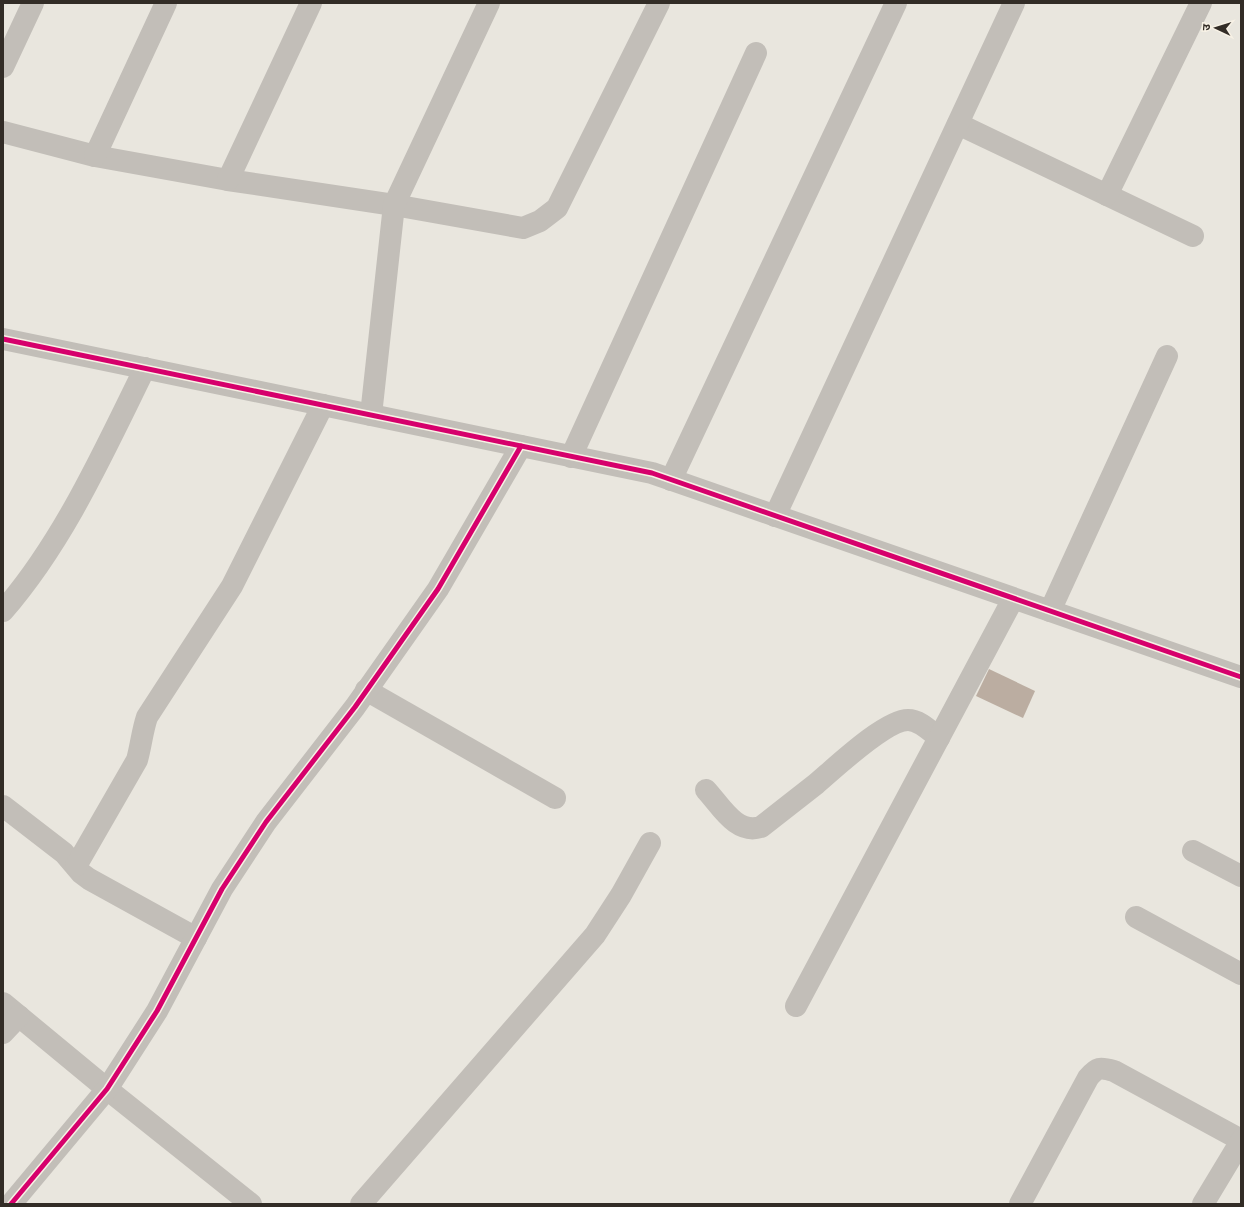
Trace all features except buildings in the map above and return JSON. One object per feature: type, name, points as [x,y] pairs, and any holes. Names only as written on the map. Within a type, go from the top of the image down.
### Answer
[{"type":"street","points":[[3,67],[33,3]]},
{"type":"street","points":[[95,156],[166,3]]},
{"type":"street","points":[[228,180],[311,3]]},
{"type":"street","points":[[371,415],[394,205],[489,3]]},
{"type":"street","points":[[3,132],[95,156],[228,180],[394,205],[523,228],[540,221],[557,208],[659,3]]},
{"type":"street","points":[[671,480],[896,3]]},
{"type":"street","points":[[775,516],[1014,3]]},
{"type":"street","points":[[1107,195],[1201,3]]},
{"type":"street","points":[[572,457],[756,53]]},
{"type":"street","points":[[958,124],[1193,236]]},
{"type":"street","points":[[3,339],[652,473],[1241,677]]},
{"type":"street","points":[[1050,611],[1167,356]]},
{"type":"street","points":[[3,611],[15,597],[54,539],[84,489],[145,368]]},
{"type":"street","points":[[76,866],[137,760],[147,717],[232,586],[324,405]]},
{"type":"street","points":[[11,1204],[107,1089],[157,1011],[222,889],[266,822],[366,690],[438,589],[521,446]]},
{"type":"street","points":[[796,1006],[1013,599]]},
{"type":"street","points":[[366,690],[556,798]]},
{"type":"street","points":[[706,790],[737,824],[745,829],[754,830],[761,827],[860,746],[895,724],[907,720],[915,721],[920,723],[939,738]]},
{"type":"street","points":[[3,806],[64,853],[89,879],[196,938]]},
{"type":"street","points":[[361,1204],[595,934],[621,895],[650,843]]},
{"type":"street","points":[[1193,851],[1241,876]]},
{"type":"street","points":[[1136,917],[1241,974]]},
{"type":"street","points":[[3,1033],[11,1009],[107,1089],[251,1204]]},
{"type":"street","points":[[1020,1204],[1088,1078],[1094,1070],[1103,1068],[1114,1071],[1241,1140],[1202,1204]]},
{"type":"cycle path","points":[[3,339],[652,473],[1241,677]]},
{"type":"cycle path","points":[[11,1204],[107,1089],[157,1011],[222,889],[266,822],[355,707],[438,589],[521,446]]}]
